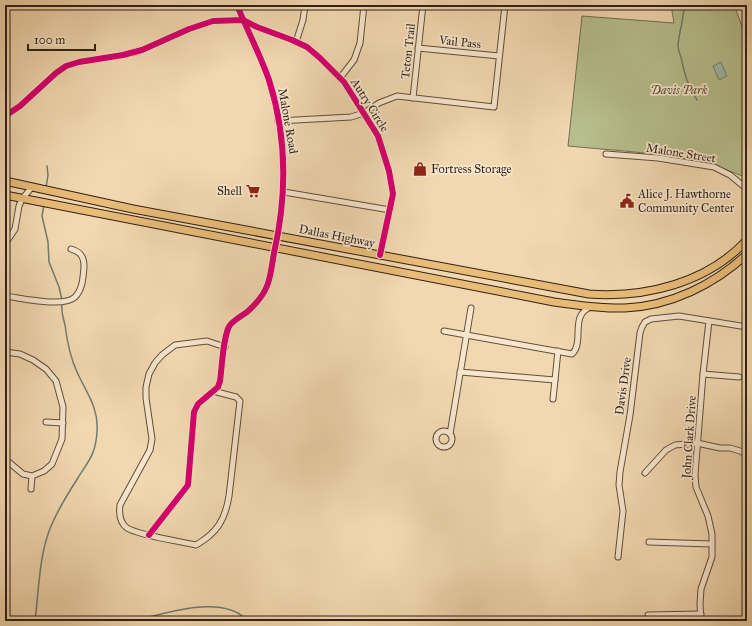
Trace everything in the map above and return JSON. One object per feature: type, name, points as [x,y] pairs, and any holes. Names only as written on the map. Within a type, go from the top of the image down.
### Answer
[{"type":"main road","name":"Dallas Highway","points":[[5,181],[133,209],[278,235],[572,292],[610,295],[648,292],[679,284],[713,267],[747,240]]},
{"type":"main road","name":"Dallas Highway","points":[[5,195],[591,307],[626,308],[671,299],[702,287],[730,268],[747,254]]},
{"type":"street","name":"Malone Road","points":[[213,391],[218,387],[220,381],[227,331],[231,324],[248,310],[264,293],[268,284],[276,247],[284,192],[284,163],[278,121],[269,80],[237,5]]},
{"type":"street","points":[[296,42],[303,20],[305,5]]},
{"type":"street","points":[[340,78],[354,60],[360,43],[364,5]]},
{"type":"street","name":"Teton Trail","points":[[413,98],[423,5]]},
{"type":"street","points":[[278,121],[351,117],[397,96],[494,107],[505,5]]},
{"type":"street","name":"Autry Circle","points":[[5,116],[20,106],[56,73],[66,66],[79,62],[123,55],[142,50],[189,29],[213,21],[243,20],[307,47],[344,82],[378,136],[389,171],[393,194],[380,255]]},
{"type":"street","name":"Vail Pass","points":[[418,48],[500,56]]},
{"type":"street","name":"Malone Street","points":[[606,154],[658,158],[714,167],[727,173],[747,189]]},
{"type":"street","points":[[5,244],[15,229],[19,206],[22,199],[32,187]]},
{"type":"street","points":[[284,192],[390,210]]},
{"type":"street","points":[[5,296],[53,302],[67,302],[75,297],[81,289],[84,265],[83,257],[79,252],[71,249]]},
{"type":"street","points":[[444,331],[572,354],[576,349],[580,315],[578,310],[572,304]]},
{"type":"street","points":[[580,315],[586,309],[591,307]]},
{"type":"street","points":[[450,434],[471,308]]},
{"type":"street","name":"Davis Drive","points":[[618,557],[623,511],[619,485],[620,472],[630,415],[642,327],[651,319],[685,316],[747,327]]},
{"type":"street","name":"John Clark Drive","points":[[701,621],[700,589],[712,557],[712,534],[708,516],[696,488],[695,474],[709,321]]},
{"type":"street","points":[[149,535],[188,485],[194,412],[198,404],[213,391],[236,398],[240,401],[226,512],[222,521],[215,530],[196,545],[149,535],[127,528],[122,522],[119,513],[120,505],[150,450],[152,439],[146,398],[146,387],[149,374],[155,363],[162,355],[175,345],[207,340],[225,347]]},
{"type":"street","points":[[5,352],[20,354],[33,360],[46,369],[56,381],[63,407],[62,440],[52,464],[44,471],[32,476],[23,474],[5,459]]},
{"type":"street","points":[[553,399],[558,352]]},
{"type":"street","points":[[460,372],[555,380]]},
{"type":"street","points":[[703,374],[739,377]]},
{"type":"street","points":[[46,422],[63,423]]},
{"type":"street","points":[[646,473],[666,450],[675,445],[697,442],[720,448],[730,448],[740,451],[747,456]]},
{"type":"street","points":[[31,489],[32,476]]},
{"type":"street","points":[[649,542],[712,544]]},
{"type":"street","points":[[648,615],[701,614]]},
{"type":"green space","name":"Davis Park","points":[[671,5],[734,5],[747,39],[747,178],[704,163],[682,158],[568,146],[582,16],[674,23]]},
{"type":"shaded area","points":[[721,62],[727,76],[719,80],[713,66]]},
{"type":"waterway","points":[[684,5],[678,48],[687,80],[697,100]]},
{"type":"waterway","points":[[46,188],[48,175],[47,166]]},
{"type":"waterway","points":[[44,205],[42,216],[48,242],[49,262],[59,287],[62,300]]},
{"type":"waterway","points":[[35,621],[40,572],[47,537],[60,508],[91,458],[95,446],[97,431],[94,407],[77,372],[71,355],[62,314],[62,304]]},
{"type":"waterway","points":[[132,621],[181,610],[207,607],[219,607],[231,610],[249,621]]},
{"type":"waterway","points":[[5,619],[20,621]]},
{"type":"cycle path","points":[[149,535],[188,485],[194,412],[198,404],[218,387],[224,344],[230,325],[247,312],[261,297],[265,290],[270,274],[278,232],[283,188],[282,145],[279,123],[269,80],[237,5]]},
{"type":"cycle path","points":[[5,116],[20,106],[56,73],[66,66],[79,62],[123,55],[142,50],[189,29],[213,21],[243,20],[307,47],[320,58],[344,82],[378,136],[389,171],[393,194],[380,255]]},
{"type":"place","name":"Fortress Storage","points":[[420,169]]},
{"type":"place","name":"Shell","points":[[253,191]]},
{"type":"place","name":"Alice J. Hawthorne Community Center","points":[[627,201]]}]
